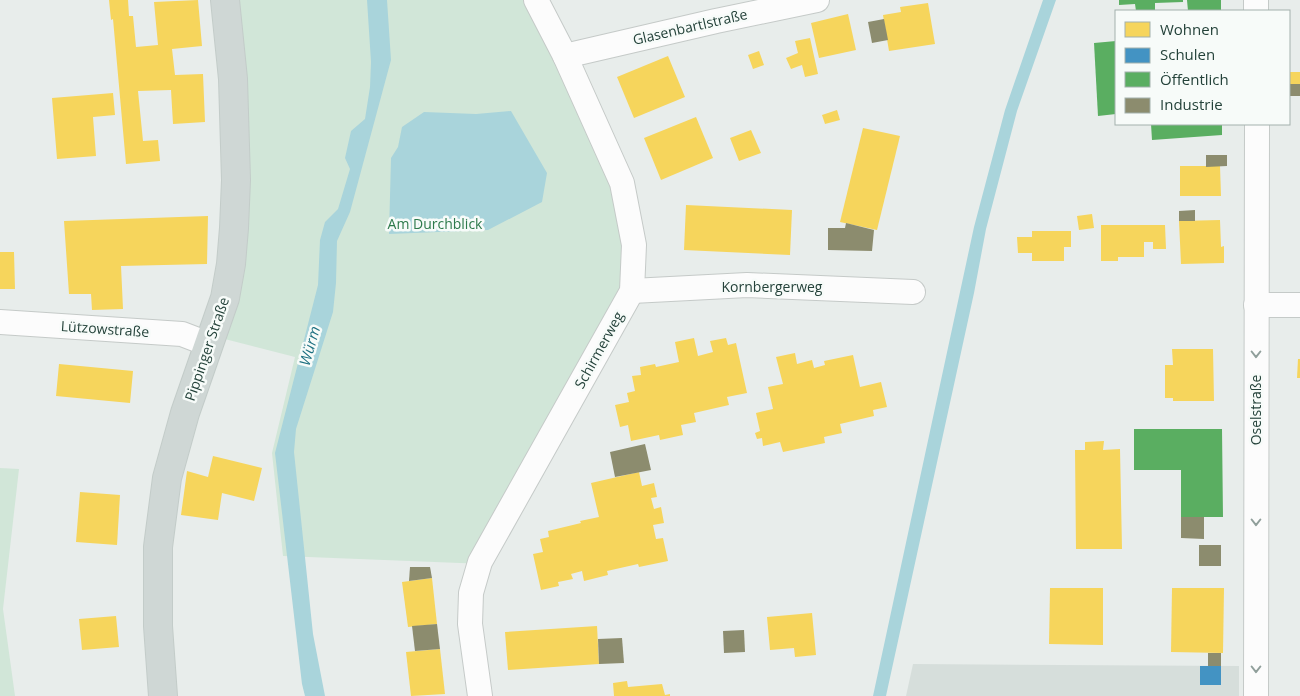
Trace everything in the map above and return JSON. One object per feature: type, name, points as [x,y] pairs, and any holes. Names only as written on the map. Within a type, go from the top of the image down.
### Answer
[{"type":"main road","name":"Pippinger Straße","points":[[163,696],[158,626],[158,547],[167,478],[185,413],[208,344],[226,298],[234,228],[236,180],[232,79],[225,0]]},
{"type":"street","name":"Schirmerweg","points":[[480,696],[470,624],[471,593],[480,562],[632,291],[634,245],[622,182],[536,0]]},
{"type":"street","name":"Glasenbartlstraße","points":[[564,56],[817,0]]},
{"type":"street","name":"Oselstraße","points":[[1256,696],[1257,125]]},
{"type":"street","name":"Kornbergerweg","points":[[632,291],[747,284],[913,292]]},
{"type":"street","points":[[1256,305],[1300,305]]},
{"type":"street","name":"Lützowstraße","points":[[0,322],[182,334],[208,344]]},
{"type":"shaded area","points":[[913,664],[1239,666],[1239,696],[906,696]]},
{"type":"green space","name":"Am Durchblick","points":[[238,0],[544,0],[629,186],[633,294],[485,564],[283,556],[272,453],[295,357],[217,337]]},
{"type":"green space","points":[[0,468],[19,469],[3,609],[15,696],[0,696]]},
{"type":"water","name":"Würm","points":[[367,0],[387,0],[391,60],[350,212],[337,241],[333,312],[296,429],[294,452],[313,634],[325,696],[305,696],[302,684],[275,453],[318,285],[320,240],[325,222],[338,209],[350,169],[345,158],[351,131],[365,119],[370,87],[371,62]]},
{"type":"water","points":[[1043,0],[1056,0],[1017,111],[986,229],[974,293],[886,696],[873,696],[974,227],[1005,110]]},
{"type":"water","points":[[511,111],[547,173],[542,202],[488,230],[389,234],[391,158],[398,147],[402,127],[424,112],[476,114]]},
{"type":"building: Wohnen","points":[[109,0],[128,0],[129,16],[133,16],[136,47],[158,45],[154,2],[198,0],[202,46],[172,49],[175,75],[203,74],[205,122],[173,124],[171,90],[138,91],[143,141],[158,140],[160,161],[126,164],[113,19],[111,20]]},
{"type":"building: Wohnen","points":[[928,3],[935,44],[889,51],[883,15],[901,12],[900,7]]},
{"type":"building: Wohnen","points":[[848,14],[856,50],[819,58],[811,23]]},
{"type":"building: Wohnen","points":[[810,38],[818,74],[805,77],[802,65],[791,69],[786,58],[798,53],[795,41]]},
{"type":"building: Wohnen","points":[[759,51],[764,65],[753,69],[748,55]]},
{"type":"building: Wohnen","points":[[668,56],[685,97],[634,118],[617,77]]},
{"type":"building: Wohnen","points":[[1290,72],[1300,72],[1300,84],[1290,84]]},
{"type":"building: Wohnen","points":[[113,93],[115,115],[93,117],[96,156],[57,159],[52,98]]},
{"type":"building: Wohnen","points":[[837,110],[840,120],[825,124],[822,115]]},
{"type":"building: Wohnen","points":[[696,117],[713,158],[661,180],[644,138]]},
{"type":"building: Wohnen","points":[[863,128],[900,136],[877,230],[840,222]]},
{"type":"building: Wohnen","points":[[751,130],[761,153],[739,161],[730,138]]},
{"type":"building: Wohnen","points":[[1180,166],[1220,166],[1221,196],[1180,196]]},
{"type":"building: Wohnen","points":[[686,205],[792,210],[790,255],[684,250]]},
{"type":"building: Wohnen","points":[[1092,214],[1094,228],[1079,230],[1077,216]]},
{"type":"building: Wohnen","points":[[208,216],[207,264],[121,266],[123,309],[92,310],[91,294],[69,294],[64,221]]},
{"type":"building: Wohnen","points":[[1220,220],[1221,247],[1224,246],[1224,263],[1181,264],[1179,221]]},
{"type":"building: Wohnen","points":[[1101,225],[1165,225],[1166,249],[1153,249],[1153,242],[1144,242],[1144,257],[1118,257],[1118,261],[1101,261]]},
{"type":"building: Wohnen","points":[[1032,231],[1071,231],[1071,247],[1064,247],[1064,261],[1032,261],[1032,253],[1018,253],[1017,237],[1032,237]]},
{"type":"building: Wohnen","points":[[0,252],[14,252],[15,289],[0,289]]},
{"type":"building: Wohnen","points":[[694,338],[698,356],[713,352],[710,341],[726,338],[728,345],[736,343],[747,393],[727,397],[729,405],[694,413],[696,422],[681,425],[683,435],[660,440],[659,435],[631,441],[628,425],[620,427],[615,405],[629,402],[627,393],[635,391],[632,376],[641,375],[640,367],[655,364],[656,367],[679,362],[675,342]]},
{"type":"building: Wohnen","points":[[1172,349],[1213,349],[1214,401],[1173,401],[1173,398],[1165,398],[1165,365],[1173,365]]},
{"type":"building: Wohnen","points":[[795,353],[797,364],[812,360],[814,368],[825,365],[824,361],[853,355],[860,387],[881,382],[887,407],[873,410],[874,416],[840,424],[842,433],[824,437],[825,443],[783,452],[780,442],[763,446],[762,438],[757,439],[755,433],[760,431],[756,413],[773,409],[768,387],[783,384],[776,357]]},
{"type":"building: Wohnen","points":[[1298,359],[1300,359],[1300,378],[1297,378]]},
{"type":"building: Wohnen","points":[[59,364],[133,371],[130,403],[56,396]]},
{"type":"building: Wohnen","points":[[1104,441],[1103,450],[1120,449],[1122,549],[1076,549],[1075,450],[1085,450],[1085,442]]},
{"type":"building: Wohnen","points":[[213,456],[262,468],[254,501],[222,493],[218,520],[181,515],[187,471],[208,477]]},
{"type":"building: Wohnen","points":[[639,472],[642,486],[654,483],[657,497],[651,498],[654,509],[661,507],[664,523],[653,525],[656,539],[663,538],[668,561],[639,567],[638,564],[607,571],[608,575],[584,581],[582,571],[571,574],[573,579],[558,582],[559,586],[541,590],[533,554],[543,552],[540,539],[549,537],[548,531],[599,517],[591,483]]},
{"type":"building: Wohnen","points":[[80,492],[120,495],[117,545],[76,542]]},
{"type":"building: Wohnen","points":[[432,578],[437,624],[408,627],[402,582]]},
{"type":"building: Wohnen","points":[[1050,588],[1103,588],[1103,645],[1049,644]]},
{"type":"building: Wohnen","points":[[1172,588],[1224,588],[1223,653],[1171,652]]},
{"type":"building: Wohnen","points":[[812,613],[816,655],[795,657],[794,648],[770,650],[767,617]]},
{"type":"building: Wohnen","points":[[116,616],[119,647],[82,650],[79,619]]},
{"type":"building: Wohnen","points":[[597,626],[599,664],[508,670],[505,632]]},
{"type":"building: Wohnen","points":[[440,649],[445,694],[411,696],[406,652]]},
{"type":"building: Wohnen","points":[[627,681],[628,687],[662,684],[665,695],[670,694],[670,696],[614,696],[613,683]]},
{"type":"building: Schulen","points":[[1200,666],[1221,666],[1221,685],[1200,685]]},
{"type":"building: Öffentlich","points":[[1119,0],[1183,0],[1183,2],[1155,3],[1155,10],[1136,10],[1135,4],[1119,5]]},
{"type":"building: Öffentlich","points":[[1187,0],[1221,0],[1221,10],[1188,10]]},
{"type":"building: Öffentlich","points":[[1115,41],[1115,114],[1098,116],[1094,43]]},
{"type":"building: Öffentlich","points":[[1151,125],[1222,125],[1222,135],[1152,140]]},
{"type":"building: Öffentlich","points":[[1134,429],[1222,429],[1223,517],[1181,517],[1181,470],[1134,470]]},
{"type":"building: Industrie","points":[[884,19],[888,40],[872,43],[868,22]]},
{"type":"building: Industrie","points":[[1290,84],[1300,84],[1300,96],[1290,96]]},
{"type":"building: Industrie","points":[[1206,155],[1227,155],[1227,166],[1206,167]]},
{"type":"building: Industrie","points":[[1195,210],[1195,221],[1179,221],[1179,211]]},
{"type":"building: Industrie","points":[[846,223],[874,230],[872,251],[828,250],[828,228],[845,228]]},
{"type":"building: Industrie","points":[[645,444],[651,470],[615,477],[610,452]]},
{"type":"building: Industrie","points":[[1181,517],[1204,517],[1204,539],[1181,538]]},
{"type":"building: Industrie","points":[[1199,545],[1221,545],[1221,566],[1199,566]]},
{"type":"building: Industrie","points":[[410,567],[430,567],[432,578],[409,581]]},
{"type":"building: Industrie","points":[[437,624],[440,649],[415,651],[412,626]]},
{"type":"building: Industrie","points":[[744,630],[745,652],[724,653],[723,631]]},
{"type":"building: Industrie","points":[[622,638],[624,663],[599,664],[598,639]]},
{"type":"building: Industrie","points":[[1208,653],[1221,653],[1221,666],[1208,666]]}]
